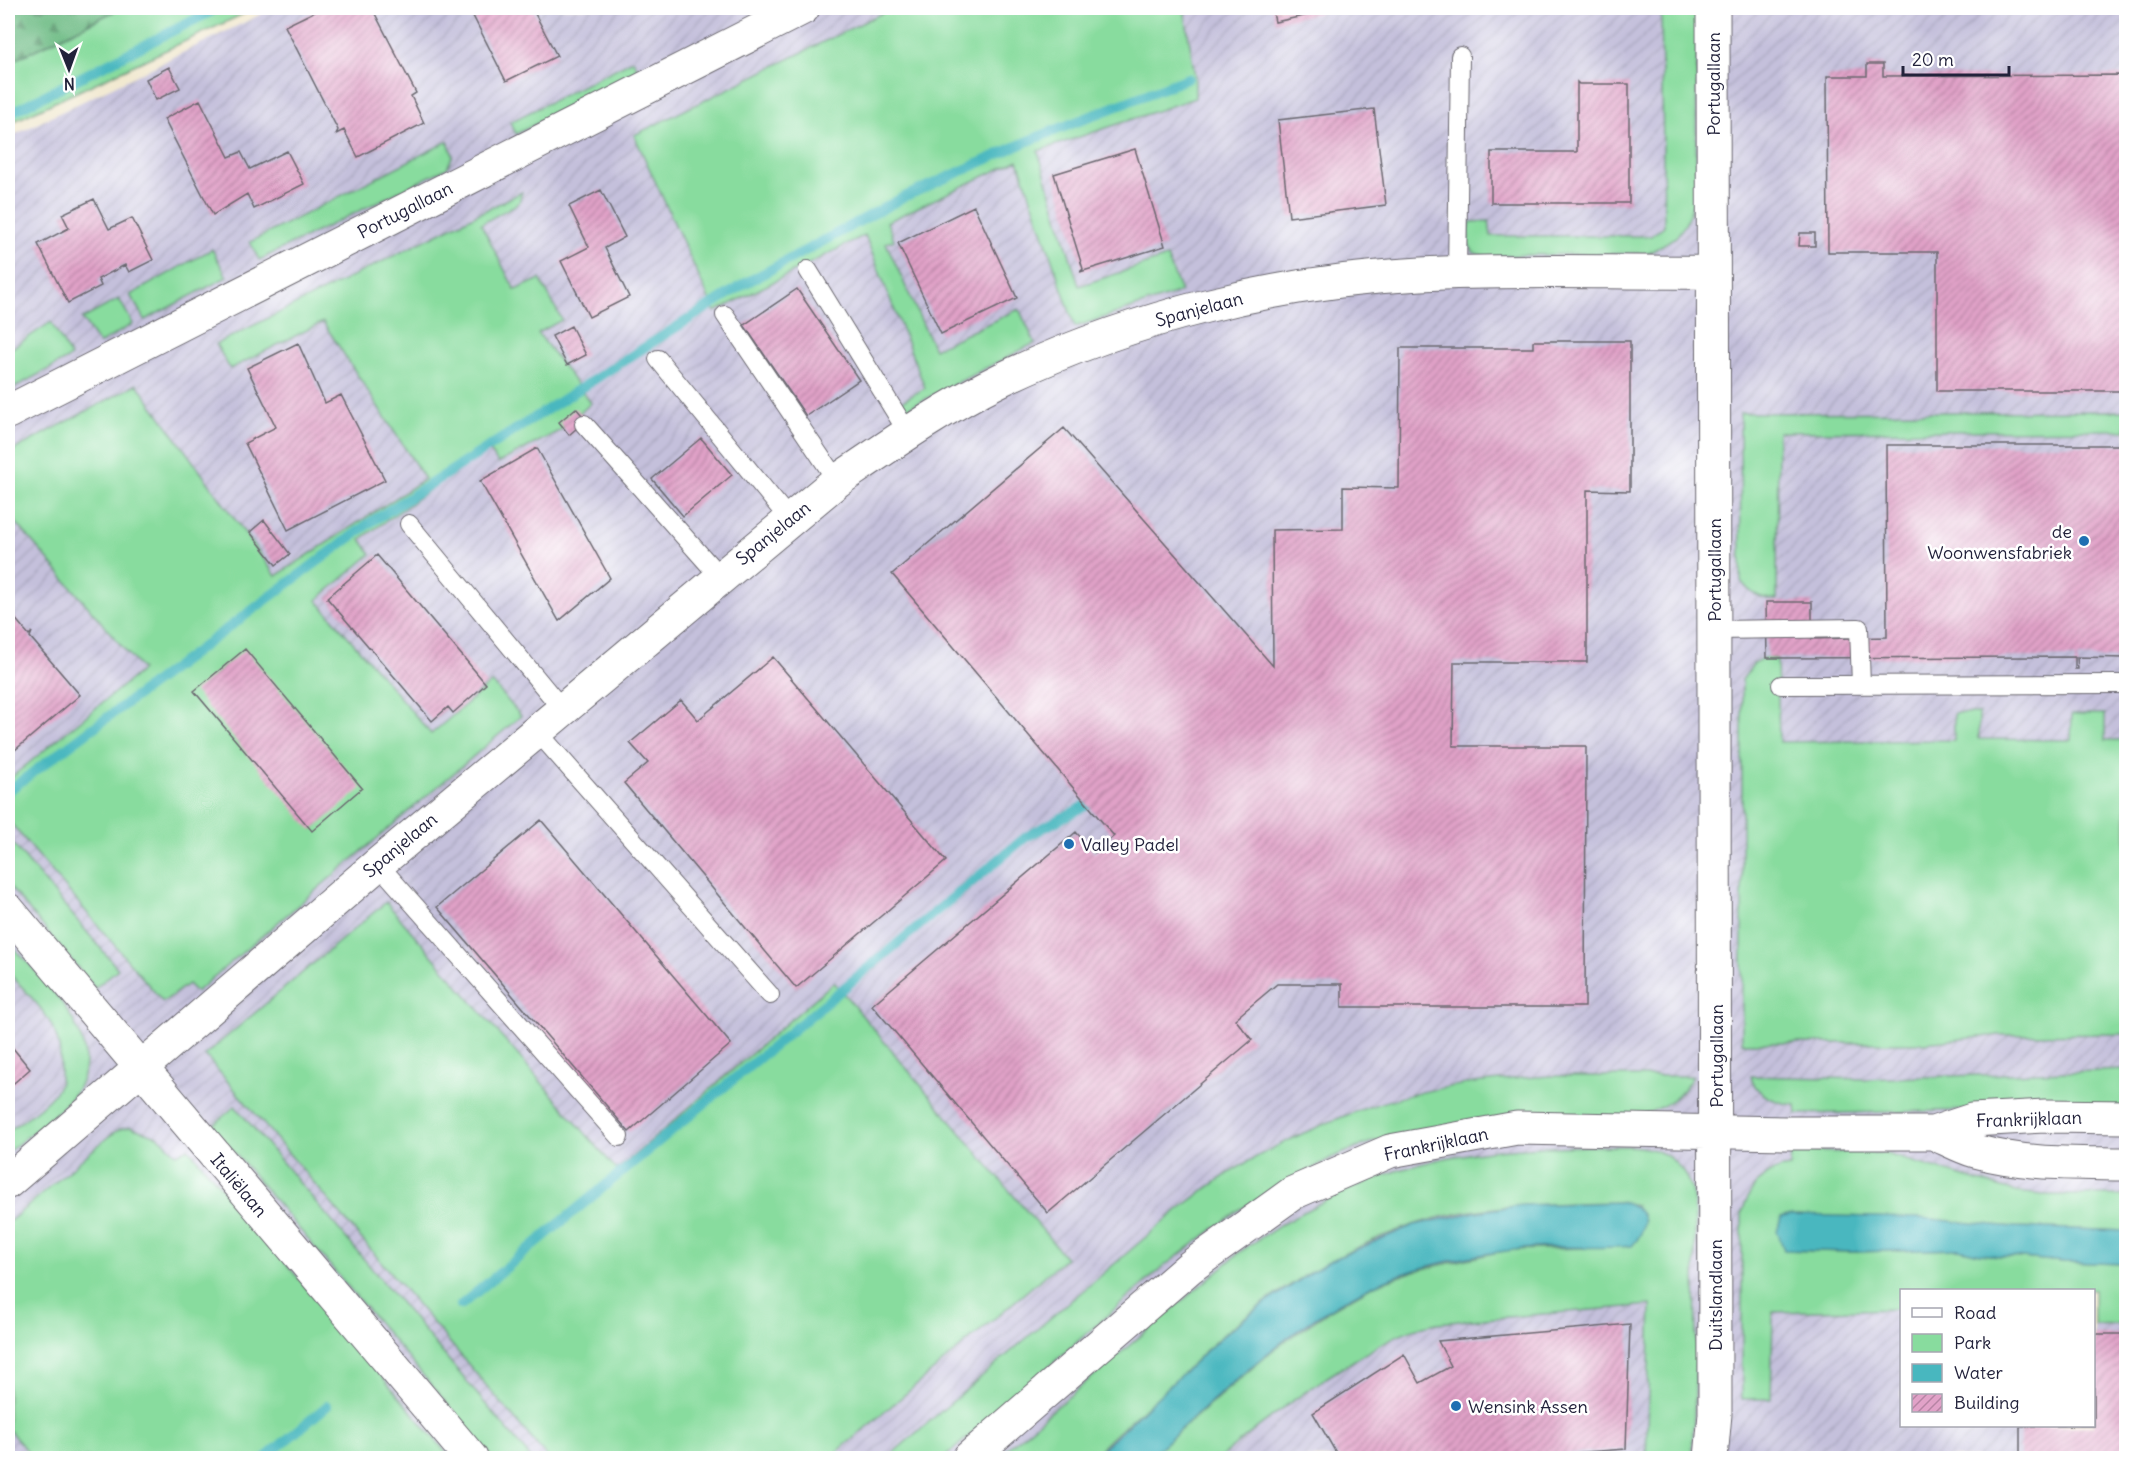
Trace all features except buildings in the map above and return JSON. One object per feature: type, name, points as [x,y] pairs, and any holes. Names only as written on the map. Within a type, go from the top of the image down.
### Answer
[{"type":"street","name":"Portugallaan","points":[[8,412],[803,8]]},
{"type":"street","name":"Portugallaan","points":[[1713,8],[1715,1132]]},
{"type":"street","name":"Spanjelaan","points":[[8,1182],[378,864],[789,519],[837,481],[908,433],[1001,380],[1071,350],[1161,318],[1235,298],[1292,288],[1421,274],[1713,272]]},
{"type":"street","name":"Italiëlaan","points":[[8,910],[471,1458]]},
{"type":"street","name":"Frankrijklaan","points":[[969,1458],[1190,1267],[1293,1194],[1390,1151],[1517,1128],[1715,1132],[1933,1132],[1972,1120],[2045,1116],[2127,1117]]},
{"type":"street","name":"Duitslandlaan","points":[[1711,1458],[1715,1414],[1715,1132]]},
{"type":"street","name":"Frankrijklaan","points":[[1933,1132],[1973,1150],[2013,1160],[2127,1164]]},
{"type":"lane","points":[[1457,274],[1460,56]]},
{"type":"lane","points":[[808,270],[908,433]]},
{"type":"lane","points":[[725,315],[837,481]]},
{"type":"lane","points":[[658,359],[789,519]]},
{"type":"lane","points":[[584,424],[720,576]]},
{"type":"lane","points":[[409,524],[562,709]]},
{"type":"lane","points":[[1715,630],[1859,628],[1861,685]]},
{"type":"lane","points":[[1781,685],[2127,684]]},
{"type":"lane","points":[[536,730],[770,995]]},
{"type":"lane","points":[[378,864],[619,1137]]},
{"type":"shaded area","points":[[274,8],[2126,8],[2126,1458],[8,1458],[8,138]]},
{"type":"green space","points":[[8,8],[121,8],[8,63]]},
{"type":"green space","points":[[121,8],[256,8],[8,124],[8,63]]},
{"type":"green space","points":[[892,8],[1184,8],[1195,76],[1195,98],[1038,151],[1079,286],[1167,257],[1181,292],[1075,327],[1018,160],[887,222],[894,240],[886,243],[934,349],[1019,309],[1035,343],[906,409],[902,401],[925,388],[865,235],[715,312],[634,135]]},
{"type":"green space","points":[[1661,8],[1697,8],[1695,199],[1685,225],[1676,237],[1649,253],[1485,256],[1474,253],[1468,243],[1470,222],[1489,221],[1491,236],[1651,236],[1664,226]]},
{"type":"green space","points":[[633,60],[639,72],[516,134],[510,122]]},
{"type":"green space","points":[[448,141],[453,155],[447,168],[259,260],[250,242]]},
{"type":"green space","points":[[522,192],[519,203],[481,224],[515,290],[540,279],[562,320],[538,333],[591,403],[563,429],[498,463],[488,448],[361,539],[371,554],[317,600],[431,734],[492,682],[521,716],[196,992],[188,984],[163,1002],[8,820],[8,780],[142,670],[8,513],[8,453],[137,384],[276,576],[425,479],[323,322],[230,369],[216,344]]},
{"type":"green space","points":[[212,249],[227,277],[145,320],[130,295]]},
{"type":"green space","points":[[119,299],[133,324],[99,344],[82,319]]},
{"type":"green space","points":[[51,322],[71,357],[8,391],[8,351]]},
{"type":"green space","points":[[2126,411],[2126,430],[1778,432],[1777,600],[1756,595],[1741,581],[1740,413]]},
{"type":"green space","points":[[1764,658],[1777,659],[1779,742],[1954,740],[1954,713],[1979,713],[1979,739],[2071,740],[2072,714],[2105,714],[2105,740],[2126,740],[2126,1034],[2000,1035],[1924,1043],[1742,1043],[1742,680],[1754,663]]},
{"type":"green space","points":[[8,838],[118,969],[95,988],[8,885]]},
{"type":"green space","points":[[386,902],[617,1170],[834,982],[1066,1258],[830,1458],[548,1458],[205,1055]]},
{"type":"green space","points":[[8,941],[54,992],[68,1012],[79,1033],[85,1054],[83,1075],[73,1095],[50,1118],[8,1152],[8,1131],[56,1091],[60,1075],[60,1051],[52,1025],[45,1014],[8,972]]},
{"type":"green space","points":[[2126,1070],[2126,1107],[1797,1114],[1796,1105],[1782,1103],[1768,1097],[1757,1088],[1751,1076],[1864,1079]]},
{"type":"green space","points":[[1552,1076],[1693,1076],[1671,1101],[1641,1115],[1374,1141],[1331,1158],[1239,1210],[1163,1267],[944,1458],[887,1458],[1167,1219],[1207,1188],[1249,1161],[1317,1127],[1383,1102],[1455,1086]]},
{"type":"green space","points":[[235,1106],[531,1458],[493,1458],[212,1126]]},
{"type":"green space","points":[[130,1127],[158,1136],[177,1154],[188,1148],[451,1458],[33,1458],[8,1429],[8,1223],[109,1136],[120,1129]]},
{"type":"green space","points":[[1630,1146],[1648,1148],[1669,1157],[1686,1177],[1693,1196],[1696,1361],[1691,1458],[1646,1458],[1651,1305],[1424,1326],[1391,1338],[1316,1385],[1251,1432],[1220,1458],[1148,1458],[1273,1350],[1332,1309],[1374,1285],[1418,1270],[1507,1250],[1585,1248],[1636,1205],[1621,1202],[1542,1204],[1464,1212],[1387,1234],[1337,1258],[1265,1302],[1221,1336],[1115,1434],[1093,1458],[996,1458],[1240,1252],[1266,1234],[1322,1202],[1411,1167],[1474,1153],[1552,1147]]},
{"type":"green space","points":[[1791,1151],[1883,1153],[2016,1192],[2044,1195],[2126,1195],[2126,1231],[2014,1227],[1919,1218],[1781,1217],[1784,1250],[1852,1252],[1958,1249],[1980,1254],[2064,1262],[2126,1264],[2126,1324],[2095,1325],[2095,1289],[1900,1289],[1900,1309],[1773,1312],[1771,1399],[1742,1399],[1742,1213],[1753,1188],[1765,1176],[1790,1167]]},
{"type":"water","points":[[1621,1202],[1637,1209],[1643,1219],[1642,1232],[1632,1246],[1506,1251],[1439,1264],[1374,1285],[1342,1301],[1283,1341],[1148,1458],[1093,1458],[1220,1338],[1259,1307],[1327,1262],[1414,1225],[1475,1212],[1522,1205]]},
{"type":"water","points":[[1792,1215],[1919,1218],[2014,1227],[2126,1231],[2126,1264],[2064,1262],[1980,1254],[1958,1249],[1852,1252],[1784,1250],[1777,1231],[1781,1217]]},
{"type":"waterway","points":[[8,114],[218,8]]},
{"type":"waterway","points":[[8,791],[371,522],[744,284],[904,197],[1028,141],[1188,78]]},
{"type":"waterway","points":[[461,1305],[1026,837],[1098,799]]},
{"type":"waterway","points":[[265,1458],[327,1406]]},
{"type":"place","name":"de Woonwensfabriek","points":[[2084,541]]},
{"type":"place","name":"Valley Padel","points":[[1069,844]]},
{"type":"place","name":"Wensink Assen","points":[[1456,1406]]}]
